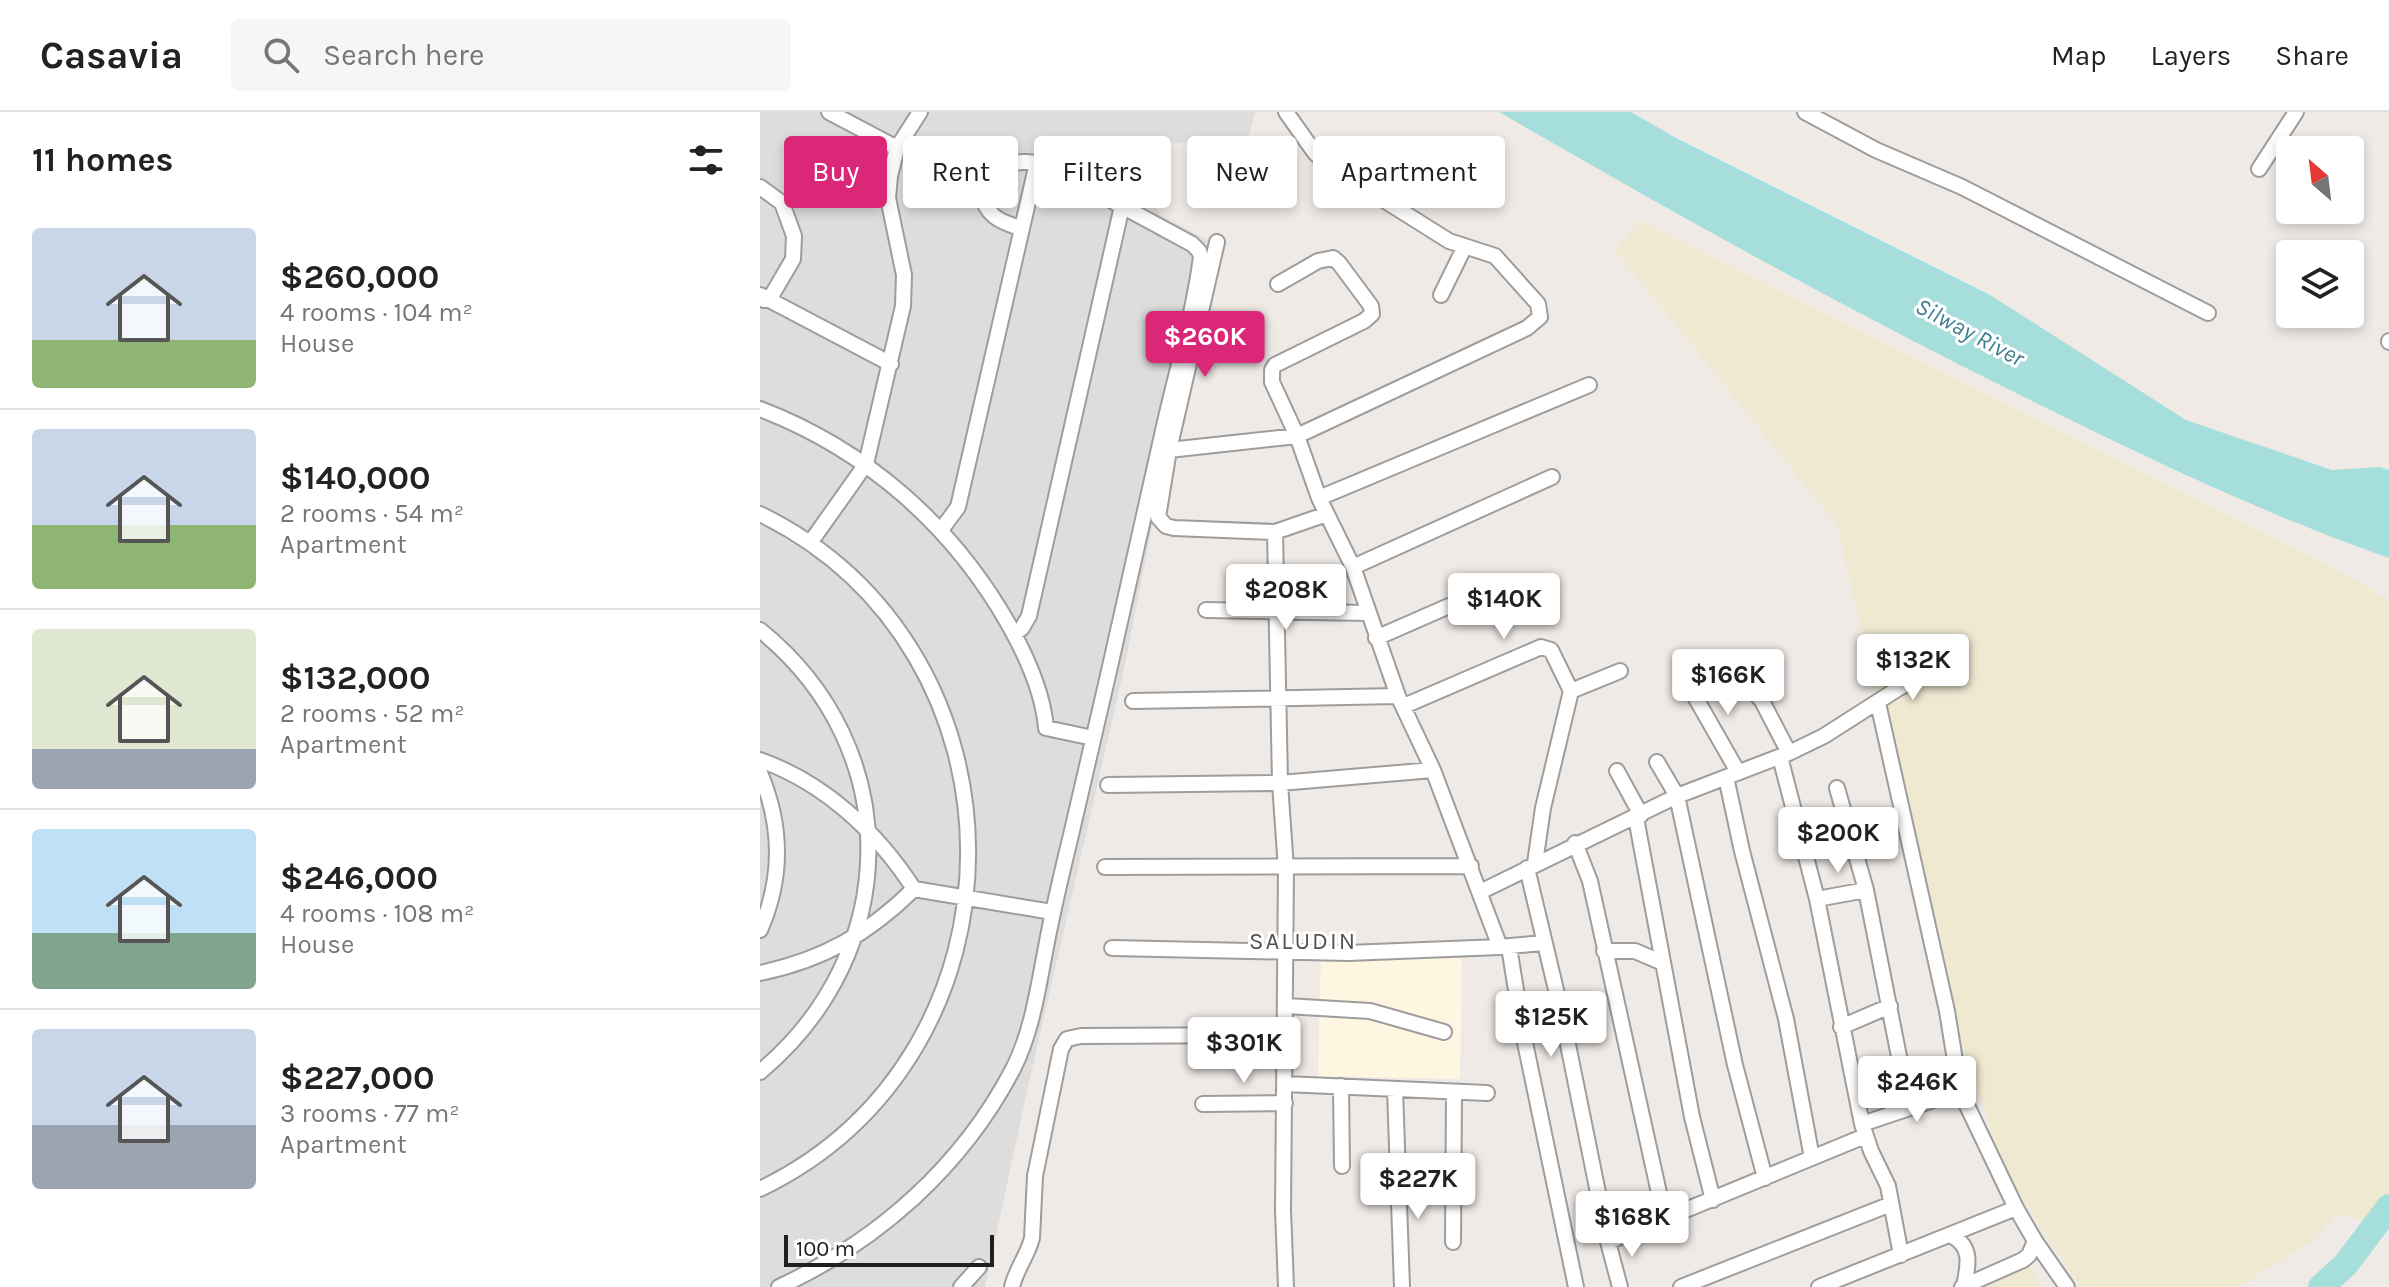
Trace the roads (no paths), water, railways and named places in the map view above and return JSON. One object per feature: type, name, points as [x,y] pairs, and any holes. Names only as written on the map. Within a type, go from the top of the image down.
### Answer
[{"type":"street","points":[[829,112],[897,148]]},
{"type":"street","points":[[810,543],[866,464],[903,306],[904,275],[888,198],[897,148],[920,112]]},
{"type":"street","points":[[1169,450],[1297,436],[1527,328],[1538,320],[1541,313],[1538,304],[1495,256],[1449,241],[1328,165],[1315,153],[1286,112]]},
{"type":"street","points":[[1805,112],[1876,150],[1962,187],[2208,313]]},
{"type":"street","points":[[2259,169],[2296,112]]},
{"type":"street","points":[[1022,229],[995,217],[985,203],[984,194],[991,174],[998,169],[1017,162],[1034,163]]},
{"type":"street","points":[[941,530],[958,507],[1034,176]]},
{"type":"street","points":[[760,187],[782,203],[794,236],[793,259],[763,298],[891,364]]},
{"type":"street","points":[[1014,634],[1029,616],[1122,208]]},
{"type":"street","points":[[779,1287],[838,1256],[892,1218],[939,1173],[981,1122],[1014,1066],[1025,1038],[1201,257],[1192,244],[1126,208]]},
{"type":"street","points":[[1217,242],[1169,450],[1158,517],[1166,526],[1275,532],[1327,514]]},
{"type":"street","points":[[1441,295],[1464,248]]},
{"type":"street","points":[[1278,284],[1318,261],[1333,258],[1367,298],[1372,310],[1364,321],[1275,365],[1272,382],[1297,436],[1319,498],[1353,567],[1401,701],[1433,770],[1480,892],[1505,947],[1576,1287]]},
{"type":"street","points":[[1319,498],[1589,385]]},
{"type":"street","points":[[760,409],[811,432],[866,464],[941,530],[970,565],[1014,634],[1040,694],[1046,728],[1093,738]]},
{"type":"street","points":[[1353,567],[1552,477]]},
{"type":"street","points":[[760,514],[810,543],[837,564],[878,605],[912,651],[949,728],[964,784],[969,841],[967,898],[947,980],[924,1031],[893,1078],[856,1120],[836,1139],[760,1189]]},
{"type":"street","points":[[1275,532],[1280,783],[1286,869],[1283,1210],[1286,1287]]},
{"type":"street","points":[[1376,638],[1449,606]]},
{"type":"street","points":[[1206,610],[1368,613]]},
{"type":"street","points":[[760,630],[808,677],[835,717],[855,762],[868,833],[868,876],[855,939],[836,982],[810,1022],[760,1072]]},
{"type":"street","points":[[1133,701],[1278,698],[1401,701],[1545,646],[1551,650],[1571,691],[1531,866],[1543,943],[1562,1015],[1620,1287]]},
{"type":"street","points":[[1735,669],[1762,701],[1784,755],[1864,1130],[1888,1186],[1901,1255]]},
{"type":"street","points":[[1571,691],[1620,671]]},
{"type":"street","points":[[1480,892],[1575,843],[1677,796],[1784,755],[1930,672]]},
{"type":"street","points":[[1686,681],[1732,774],[1742,851],[1786,1019],[1812,1158]]},
{"type":"street","points":[[1878,703],[1947,1011],[1960,1091],[2016,1208],[2067,1287]]},
{"type":"street","points":[[760,760],[784,769],[832,797],[901,869],[914,889],[1052,912]]},
{"type":"street","points":[[1657,762],[1677,796],[1735,1065],[1765,1178]]},
{"type":"street","points":[[1108,785],[1280,783],[1433,770]]},
{"type":"street","points":[[1617,771],[1638,816],[1692,1117],[1713,1200]]},
{"type":"street","points":[[760,773],[773,808],[778,854],[772,899],[760,930]]},
{"type":"street","points":[[1837,788],[1866,890],[1909,1107]]},
{"type":"street","points":[[1575,843],[1590,881],[1665,1220]]},
{"type":"street","points":[[1105,867],[1286,869],[1471,866]]},
{"type":"street","points":[[760,973],[855,939],[885,917],[914,889]]},
{"type":"street","points":[[1817,899],[1866,890]]},
{"type":"street","points":[[1112,948],[1348,953],[1543,943]]},
{"type":"street","points":[[1604,951],[1635,951],[1663,963]]},
{"type":"street","points":[[1286,1006],[1370,1011],[1444,1032]]},
{"type":"street","points":[[1841,1027],[1890,1006]]},
{"type":"street","points":[[1012,1287],[1032,1238],[1035,1176],[1061,1049],[1067,1039],[1081,1036],[1286,1035]]},
{"type":"street","points":[[1285,1084],[1487,1093]]},
{"type":"street","points":[[1341,1086],[1342,1166]]},
{"type":"street","points":[[1395,1090],[1402,1287]]},
{"type":"street","points":[[1608,1242],[1812,1158],[1909,1107],[1960,1091]]},
{"type":"street","points":[[1453,1242],[1454,1093]]},
{"type":"street","points":[[1203,1104],[1285,1103]]},
{"type":"street","points":[[1681,1287],[1891,1204]]},
{"type":"street","points":[[1819,1287],[2016,1208]]},
{"type":"street","points":[[1952,1236],[1968,1253],[1963,1287]]},
{"type":"street","points":[[1963,1287],[2023,1260],[2029,1255],[2035,1241]]},
{"type":"street","points":[[961,1287],[979,1267]]},
{"type":"water","name":"Silway River","points":[[1499,112],[1631,112],[1678,139],[1990,295],[2186,420],[2332,470],[2380,467],[2389,470],[2389,558],[2296,523],[2204,483],[1957,364],[1759,259]]},
{"type":"waterway","points":[[2321,1287],[2346,1264],[2389,1207]]},
{"type":"district","name":"SALUDIN","points":[[1303,941]]}]
